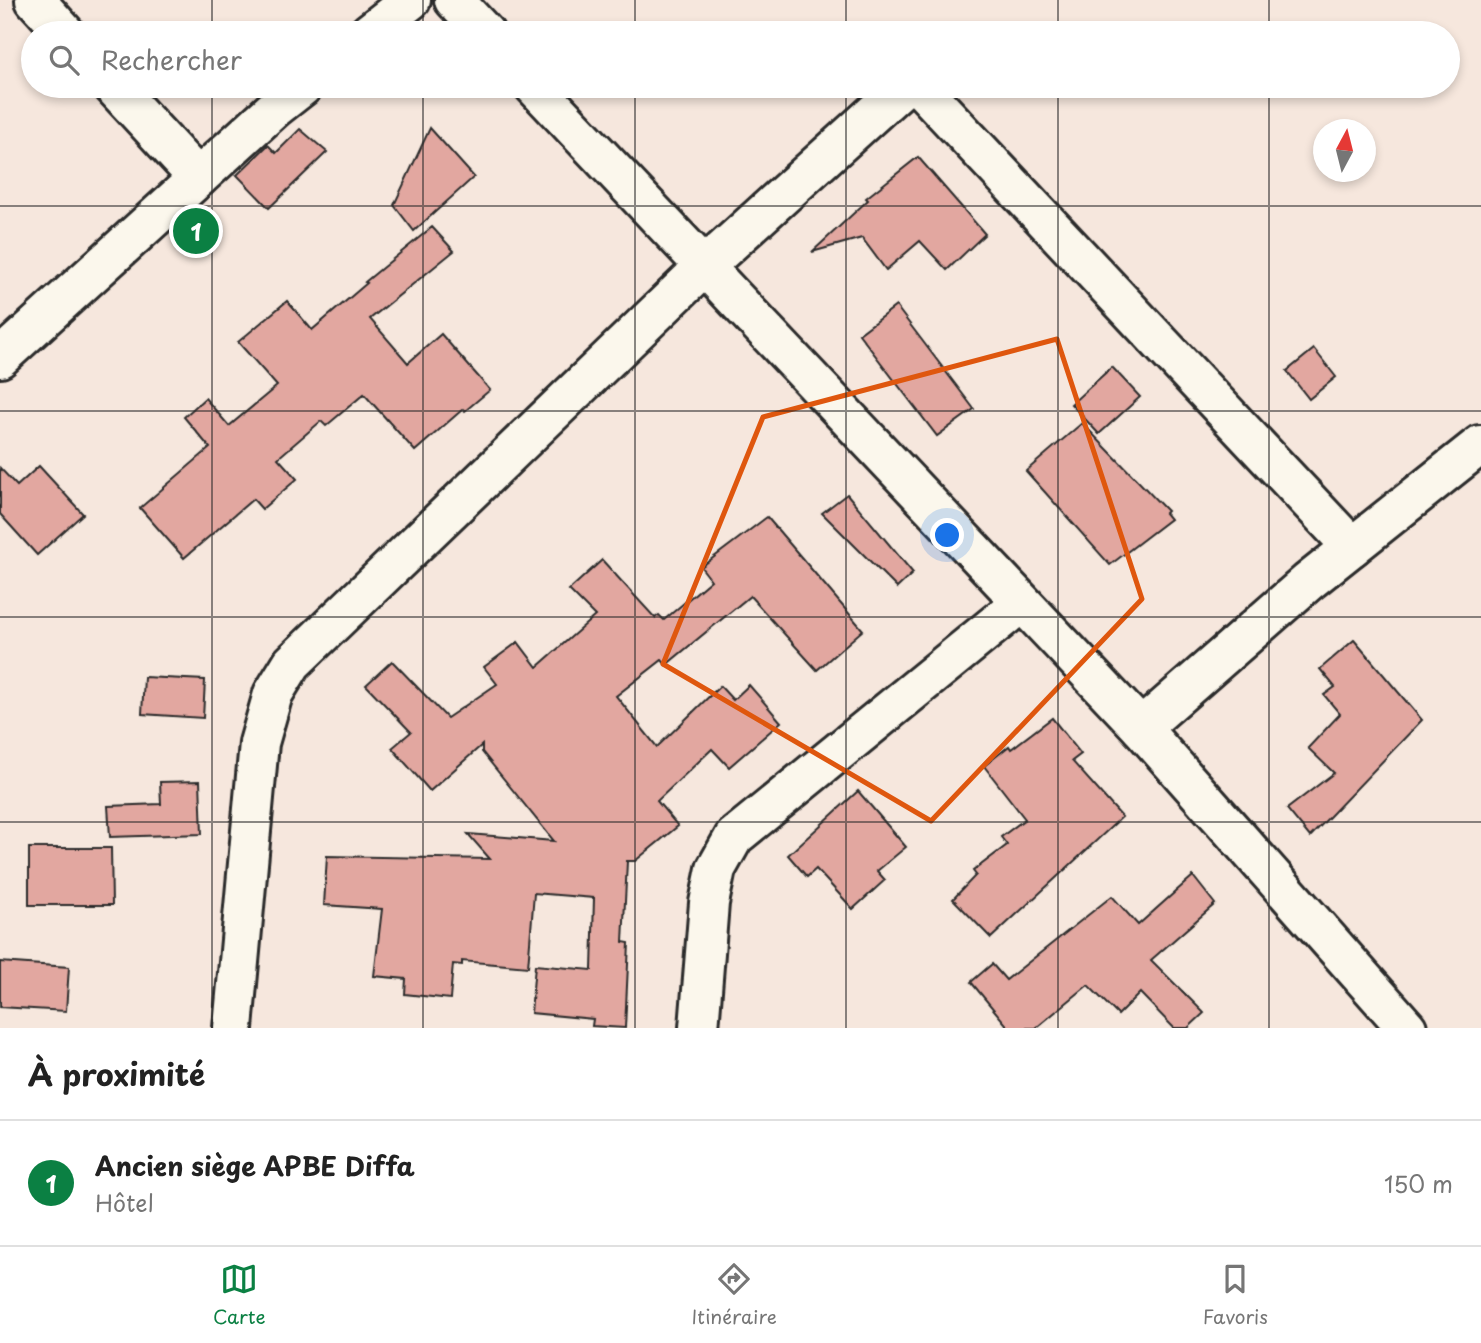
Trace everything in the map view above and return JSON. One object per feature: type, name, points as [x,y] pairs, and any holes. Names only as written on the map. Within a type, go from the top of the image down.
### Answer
[{"type":"street","points":[[35,0],[54,21]]},
{"type":"street","points":[[384,21],[411,0]]},
{"type":"street","points":[[454,0],[474,21]]},
{"type":"street","points":[[124,98],[198,178]]},
{"type":"street","points":[[0,358],[288,98]]},
{"type":"street","points":[[545,98],[1141,728],[1407,1028]]},
{"type":"street","points":[[233,1028],[259,743],[273,695],[292,663],[704,267],[891,98]]},
{"type":"street","points":[[930,98],[1352,547]]},
{"type":"street","points":[[1141,728],[1308,582],[1480,445],[1481,447]]},
{"type":"street","points":[[699,1028],[709,903],[716,869],[734,837],[1021,603]]},
{"type":"highlighted area","points":[[1057,339],[1142,599],[931,821],[663,664],[763,417]]},
{"type":"building","points":[[430,128],[474,177],[414,231],[394,205]]},
{"type":"building","points":[[300,129],[327,152],[269,208],[237,175],[268,145],[276,153]]},
{"type":"building","points":[[918,157],[985,234],[947,270],[920,241],[886,270],[862,238],[812,252],[868,200],[866,198]]},
{"type":"building","points":[[432,227],[454,251],[370,319],[408,363],[441,334],[490,390],[465,411],[463,409],[415,451],[364,394],[326,426],[321,421],[278,458],[297,479],[262,509],[253,499],[184,558],[140,508],[210,448],[184,417],[205,398],[229,426],[277,386],[238,342],[287,301],[312,330]]},
{"type":"building","points":[[896,306],[974,409],[937,436],[859,334]]},
{"type":"building","points":[[1314,349],[1336,377],[1309,399],[1287,371]]},
{"type":"building","points":[[1112,367],[1140,397],[1099,434],[1071,404]]},
{"type":"building","points":[[1082,423],[1167,511],[1165,513],[1170,519],[1110,565],[1026,471]]},
{"type":"building","points":[[39,466],[83,514],[37,555],[0,514],[0,468],[17,486]]},
{"type":"building","points":[[847,494],[913,573],[897,588],[822,513]]},
{"type":"building","points":[[767,517],[863,630],[817,670],[750,596],[666,665],[662,660],[616,696],[657,747],[720,686],[733,700],[749,685],[781,722],[729,767],[712,749],[657,801],[678,826],[635,861],[627,861],[623,942],[629,943],[625,1028],[592,1026],[593,1019],[531,1013],[535,965],[592,970],[594,898],[534,893],[528,967],[462,961],[462,965],[453,964],[450,999],[405,994],[406,979],[374,976],[382,909],[324,905],[327,856],[490,859],[468,834],[554,841],[482,752],[482,745],[430,791],[392,748],[411,732],[366,685],[392,661],[447,718],[497,684],[484,667],[518,642],[537,667],[595,616],[569,590],[602,560],[655,618],[659,615],[664,620],[711,580],[701,567]]},
{"type":"building","points":[[1354,640],[1422,720],[1310,837],[1287,809],[1334,773],[1308,748],[1340,714],[1324,695],[1335,687],[1320,669]]},
{"type":"building","points":[[144,677],[205,680],[203,718],[142,714]]},
{"type":"building","points":[[1052,718],[1081,754],[1072,761],[1122,817],[991,938],[953,899],[976,875],[973,871],[1007,845],[1001,837],[1025,819],[984,766]]},
{"type":"building","points":[[200,781],[202,834],[110,837],[108,806],[161,804],[160,782]]},
{"type":"building","points":[[858,791],[906,847],[877,871],[885,880],[853,909],[816,869],[807,877],[788,855]]},
{"type":"building","points":[[29,848],[111,848],[112,905],[29,905]]},
{"type":"building","points":[[1193,876],[1215,904],[1151,960],[1204,1013],[1188,1028],[1174,1028],[1140,993],[1118,1015],[1088,985],[1036,1028],[1009,1028],[971,982],[992,964],[1006,980],[1112,896],[1138,925]]},
{"type":"building","points":[[0,962],[69,967],[66,1011],[0,1007]]},
{"type":"place","name":"Ancien siège APBE Diffa","points":[[196,231]]}]
